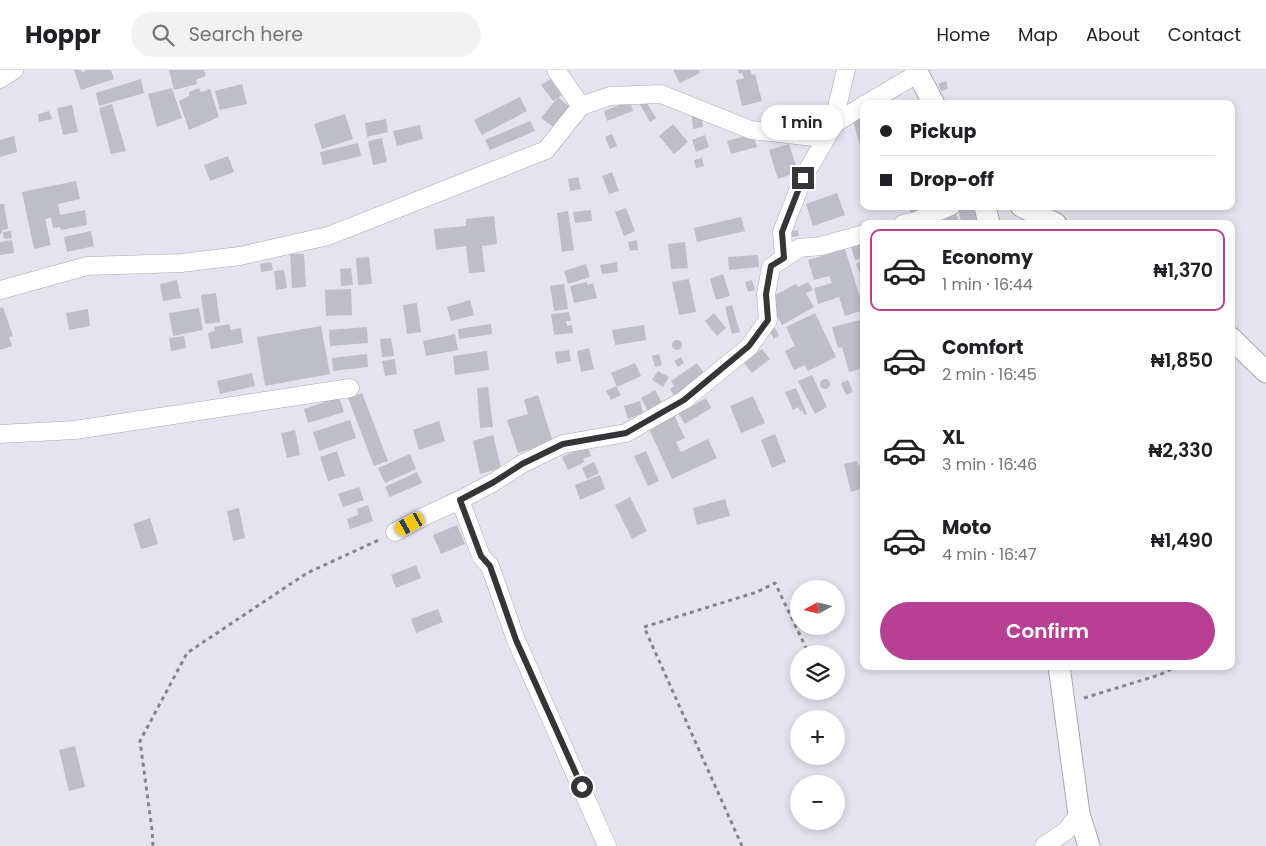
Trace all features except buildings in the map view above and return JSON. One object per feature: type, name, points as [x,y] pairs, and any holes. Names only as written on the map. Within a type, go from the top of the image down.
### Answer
[{"type":"street","points":[[0,79],[14,70]]},
{"type":"street","points":[[556,70],[581,106]]},
{"type":"street","points":[[784,258],[782,232],[803,178],[834,124],[846,70]]},
{"type":"street","points":[[871,100],[916,72],[932,100]]},
{"type":"street","points":[[0,290],[87,266],[181,263],[240,256],[328,236],[546,150],[581,106],[610,96],[661,94],[751,130],[814,137],[860,107]]},
{"type":"street","points":[[918,220],[942,210]]},
{"type":"street","points":[[1029,210],[1048,220]]},
{"type":"street","points":[[395,532],[460,500],[494,482],[522,464],[563,444],[626,433],[684,400],[749,346],[768,320],[766,294],[771,266],[799,248],[821,246],[860,235]]},
{"type":"street","points":[[1235,342],[1266,372]]},
{"type":"street","points":[[0,434],[75,430],[350,388]]},
{"type":"street","points":[[460,500],[481,556],[490,566],[516,640],[607,846]]},
{"type":"street","points":[[1060,670],[1079,814],[1089,846]]},
{"type":"street","points":[[1044,846],[1066,831],[1079,814]]},
{"type":"path","points":[[153,846],[140,741],[187,653],[307,573],[395,532]]},
{"type":"path","points":[[742,846],[644,627],[757,592],[775,583],[805,645]]},
{"type":"path","points":[[1065,703],[1159,675],[1170,670]]},
{"type":"route","points":[[582,787],[516,640],[490,566],[481,556],[460,500],[494,482],[522,464],[563,444],[626,433],[684,400],[749,346],[768,320],[766,294],[771,266],[784,258],[782,232],[803,178]]}]
